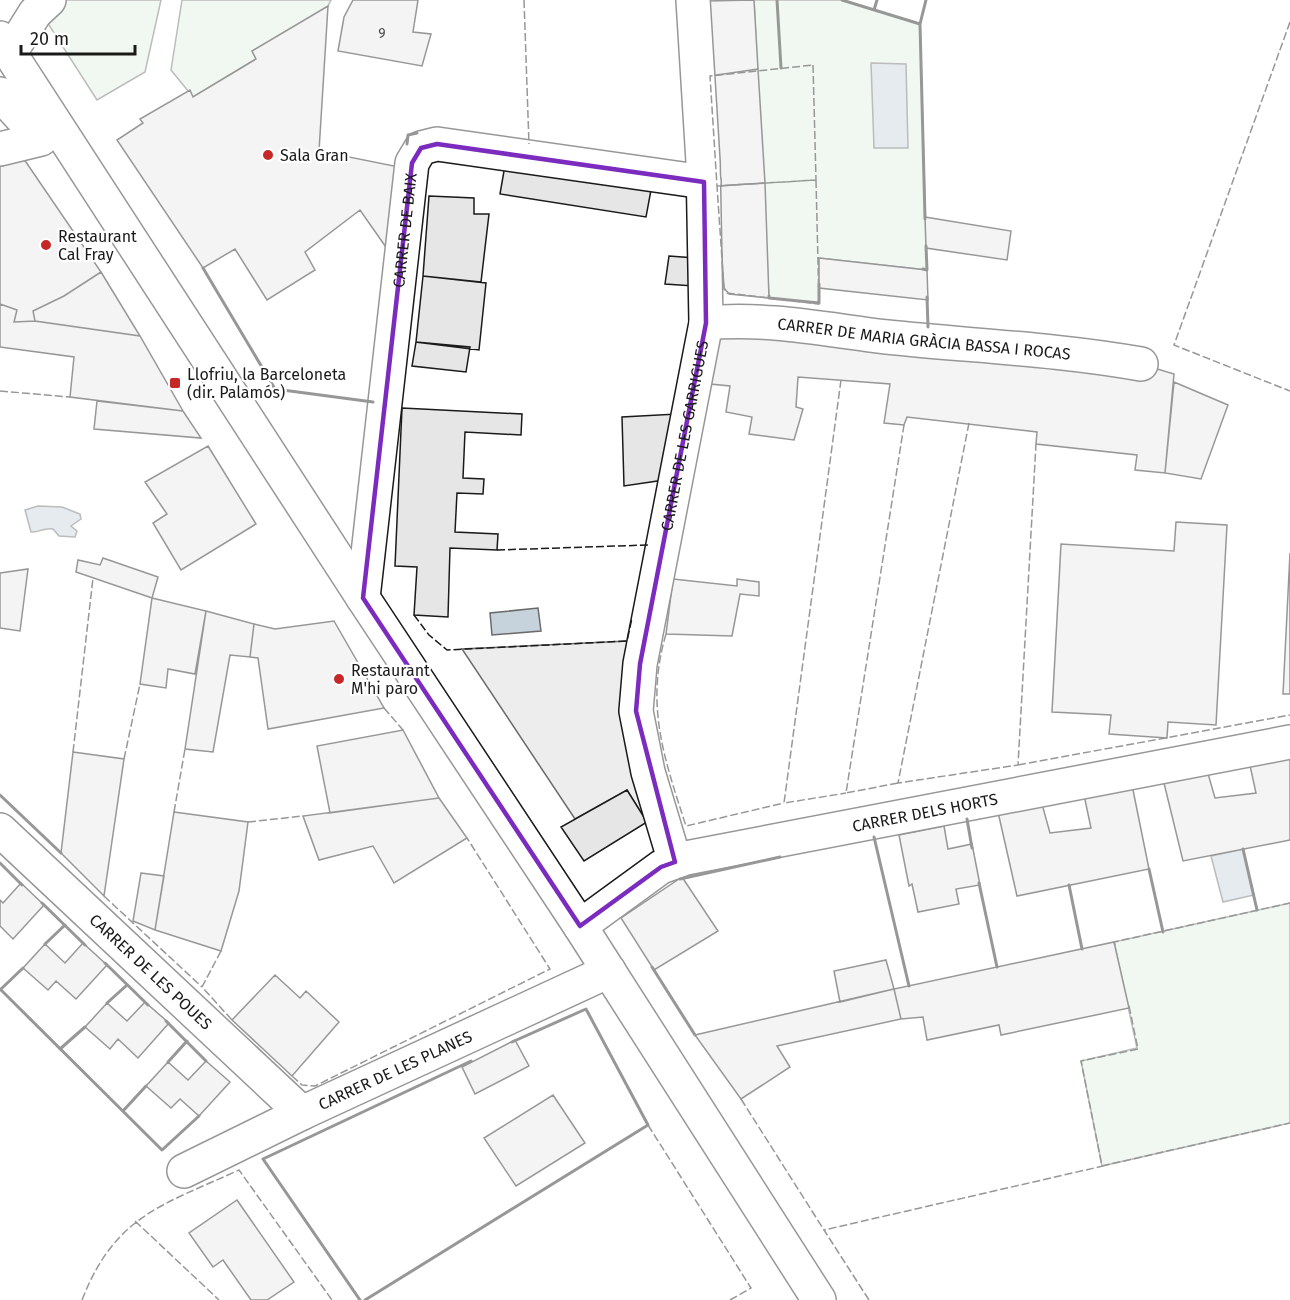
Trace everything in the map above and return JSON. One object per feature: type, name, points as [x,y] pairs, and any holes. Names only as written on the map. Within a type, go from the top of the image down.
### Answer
[{"type":"street","points":[[49,0],[5,45],[48,130],[363,598],[580,926],[819,1300]]},
{"type":"street","name":"CARRER DE LES GARRIGUES","points":[[675,862],[648,772],[636,711],[640,664],[706,323],[704,182],[693,0]]},
{"type":"street","points":[[0,94],[48,130]]},
{"type":"street","points":[[0,137],[48,130]]},
{"type":"street","points":[[0,149],[41,139],[48,130]]},
{"type":"street","name":"CARRER DE BAIX","points":[[363,598],[412,163],[422,148],[437,144],[704,182]]},
{"type":"street","name":"CARRER DE MARIA GRÀCIA BASSA I ROCAS","points":[[706,323],[739,320],[890,337],[989,344],[1141,364]]},
{"type":"street","name":"CARRER DELS HORTS","points":[[580,926],[661,867],[675,862],[1290,742]]},
{"type":"street","name":"CARRER DE LES POUES","points":[[0,830],[302,1113]]},
{"type":"street","name":"CARRER DE LES PLANES","points":[[184,1171],[302,1113],[609,971]]},
{"type":"highlighted area","points":[[437,144],[704,182],[706,323],[640,664],[636,711],[675,862],[661,867],[580,926],[363,598],[412,163],[421,148]]},
{"type":"green space","points":[[65,0],[161,0],[145,72],[97,100],[47,22]]},
{"type":"green space","points":[[182,0],[331,0],[328,6],[252,51],[256,59],[193,97],[171,70]]},
{"type":"green space","points":[[754,0],[842,0],[920,24],[927,270],[819,258],[819,303],[769,298]]},
{"type":"green space","points":[[1290,903],[1290,1123],[1102,1166],[1081,1061],[1137,1048],[1114,942]]},
{"type":"shaded area","points":[[871,63],[906,64],[908,148],[874,148]]},
{"type":"shaded area","points":[[38,506],[62,507],[80,514],[81,519],[71,526],[77,531],[75,537],[59,536],[53,529],[31,532],[25,510]]},
{"type":"shaded area","points":[[538,608],[541,631],[492,635],[490,613]]},
{"type":"shaded area","points":[[627,641],[626,671],[645,819],[627,790],[575,819],[462,649]]},
{"type":"shaded area","points":[[1243,849],[1254,895],[1223,902],[1211,856]]},
{"type":"building","points":[[353,0],[418,0],[413,32],[431,34],[422,66],[338,51],[344,17]]},
{"type":"building","points":[[754,0],[758,69],[710,76],[706,1]]},
{"type":"building","points":[[328,6],[319,151],[404,168],[388,250],[360,210],[305,252],[315,270],[267,300],[235,249],[203,268],[117,140],[143,123],[140,119],[190,90],[193,97],[256,59],[252,51]]},
{"type":"building","points":[[758,69],[765,183],[717,186],[710,76]]},
{"type":"building","points":[[15,146],[101,272],[64,296],[33,311],[35,321],[14,322],[17,310],[0,304],[0,149]]},
{"type":"building","points":[[505,165],[651,190],[646,217],[500,194]]},
{"type":"building","points":[[765,183],[769,298],[729,294],[724,288],[717,186]]},
{"type":"building","points":[[429,196],[474,198],[474,214],[489,214],[481,282],[423,276]]},
{"type":"building","points":[[925,217],[1011,231],[1007,260],[926,248]]},
{"type":"building","points":[[669,256],[695,258],[694,286],[665,284]]},
{"type":"building","points":[[819,258],[927,270],[928,300],[819,288]]},
{"type":"building","points":[[101,272],[140,336],[35,321],[33,311],[64,296]]},
{"type":"building","points":[[423,276],[486,283],[479,350],[416,342]]},
{"type":"building","points":[[0,304],[17,310],[14,322],[35,321],[140,336],[183,411],[70,397],[74,357],[0,347]]},
{"type":"building","points":[[721,329],[1141,364],[1174,374],[1165,473],[1135,470],[1137,455],[1036,444],[1037,432],[907,417],[904,425],[884,423],[890,384],[798,377],[796,407],[803,409],[794,440],[749,434],[752,417],[726,412],[730,386],[710,384]]},
{"type":"building","points":[[416,342],[470,347],[466,372],[412,366]]},
{"type":"building","points":[[1174,382],[1228,405],[1201,479],[1165,473]]},
{"type":"building","points":[[97,401],[183,411],[201,438],[94,429]]},
{"type":"building","points":[[402,408],[522,414],[521,435],[465,432],[463,478],[484,479],[483,494],[457,493],[455,532],[498,534],[497,550],[450,548],[448,617],[414,615],[417,567],[395,566]]},
{"type":"building","points":[[677,414],[664,480],[624,486],[622,417]]},
{"type":"building","points":[[208,446],[256,524],[181,570],[153,523],[167,514],[145,482]]},
{"type":"building","points":[[1176,522],[1227,525],[1216,725],[1168,722],[1167,738],[1109,734],[1111,715],[1052,712],[1061,544],[1174,551]]},
{"type":"building","points":[[1290,553],[1290,694],[1283,694]]},
{"type":"building","points":[[103,558],[158,577],[152,598],[76,572],[78,560],[100,565]]},
{"type":"building","points":[[28,569],[20,631],[0,628],[0,573]]},
{"type":"building","points":[[673,579],[737,586],[737,579],[759,582],[759,596],[740,594],[732,636],[666,634]]},
{"type":"building","points":[[152,598],[206,611],[195,674],[168,669],[166,688],[140,684]]},
{"type":"building","points":[[206,611],[254,624],[250,657],[230,655],[213,752],[185,749]]},
{"type":"building","points":[[334,621],[384,708],[268,729],[258,658],[250,657],[254,624],[275,629]]},
{"type":"building","points":[[403,730],[439,798],[330,813],[317,746]]},
{"type":"building","points":[[73,752],[124,759],[104,896],[61,853]]},
{"type":"building","points":[[1290,753],[1290,840],[1183,861],[1163,779],[1207,770],[1215,798],[1256,793],[1249,761]]},
{"type":"building","points":[[1132,785],[1149,869],[1017,896],[998,812],[1042,804],[1050,833],[1091,828],[1084,795]]},
{"type":"building","points":[[627,790],[647,822],[584,861],[561,827]]},
{"type":"building","points":[[439,798],[467,838],[394,883],[373,846],[319,860],[303,816]]},
{"type":"building","points":[[174,812],[248,822],[239,891],[221,951],[155,930]]},
{"type":"building","points":[[944,826],[948,849],[972,844],[980,885],[956,889],[959,904],[918,912],[912,884],[909,886],[899,835]]},
{"type":"building","points":[[141,873],[164,876],[155,930],[133,921]]},
{"type":"building","points":[[682,877],[718,931],[654,970],[621,918]]},
{"type":"building","points":[[21,883],[44,905],[13,939],[0,926],[0,900],[3,903]]},
{"type":"building","points":[[1114,942],[1129,1008],[1001,1035],[999,1025],[927,1040],[923,1017],[901,1019],[894,989]]},
{"type":"building","points":[[83,943],[107,965],[76,999],[56,981],[48,990],[23,968],[45,944],[65,963]]},
{"type":"building","points":[[886,960],[894,989],[840,1002],[834,971]]},
{"type":"building","points":[[275,975],[300,998],[306,991],[339,1022],[292,1076],[232,1020]]},
{"type":"building","points":[[894,989],[901,1019],[777,1046],[790,1067],[741,1099],[695,1035]]},
{"type":"building","points":[[145,1002],[169,1023],[138,1058],[118,1039],[110,1049],[85,1027],[107,1003],[127,1021]]},
{"type":"building","points":[[515,1040],[529,1066],[475,1094],[462,1067]]},
{"type":"building","points":[[206,1061],[230,1082],[199,1116],[180,1099],[171,1108],[146,1086],[168,1062],[188,1080]]},
{"type":"building","points":[[553,1095],[585,1143],[516,1186],[484,1138]]},
{"type":"building","points":[[237,1200],[294,1282],[267,1300],[251,1300],[223,1260],[213,1267],[189,1233]]},
{"type":"fence","points":[[524,0],[529,144]]},
{"type":"fence","points":[[1290,22],[1174,345],[1290,391]]},
{"type":"fence","points":[[813,65],[816,180],[717,186],[710,76],[813,65]]},
{"type":"fence","points":[[816,180],[819,304],[727,293],[724,289],[717,186],[816,180]]},
{"type":"fence","points":[[841,380],[784,803],[846,793]]},
{"type":"fence","points":[[0,391],[70,397]]},
{"type":"fence","points":[[969,423],[898,783],[1018,765],[1036,444]]},
{"type":"fence","points":[[898,783],[846,793],[904,425]]},
{"type":"fence","points":[[497,550],[648,545]]},
{"type":"fence","points":[[73,752],[93,578]]},
{"type":"fence","points":[[414,615],[429,635],[447,650],[627,641],[632,618]]},
{"type":"fence","points":[[666,634],[657,684],[657,708],[664,754],[686,826],[784,803]]},
{"type":"fence","points":[[124,759],[140,684]]},
{"type":"fence","points":[[384,708],[403,730]]},
{"type":"fence","points":[[1018,765],[1290,715]]},
{"type":"fence","points":[[174,812],[185,749]]},
{"type":"fence","points":[[248,822],[303,816]]},
{"type":"fence","points":[[292,1076],[302,1085],[315,1086],[550,969],[467,838]]},
{"type":"fence","points":[[104,896],[202,987]]},
{"type":"fence","points":[[1115,945],[1114,942],[1290,903]]},
{"type":"fence","points":[[221,951],[202,987],[232,1020]]},
{"type":"fence","points":[[1129,1006],[1138,1049],[1081,1061],[1102,1166],[1290,1123]]},
{"type":"fence","points":[[741,1099],[824,1230]]},
{"type":"fence","points":[[648,1125],[751,1288],[730,1300]]},
{"type":"fence","points":[[869,1300],[824,1230],[1103,1166]]},
{"type":"fence","points":[[82,1300],[95,1271],[110,1249],[144,1216],[187,1193],[239,1170],[332,1300]]},
{"type":"fence","points":[[135,1221],[219,1300]]},
{"type":"wall","points":[[777,0],[781,68]]},
{"type":"wall","points":[[842,0],[920,24],[925,219]]},
{"type":"wall","points":[[874,10],[877,0]]},
{"type":"wall","points":[[920,24],[926,0]]},
{"type":"wall","points":[[407,144],[408,135],[417,133]]},
{"type":"wall","points":[[923,269],[927,270],[926,246]]},
{"type":"wall","points":[[203,268],[275,389],[373,402]]},
{"type":"wall","points":[[769,296],[769,298],[819,303],[819,284]]},
{"type":"wall","points":[[927,297],[928,327]]},
{"type":"wall","points":[[0,795],[61,853]]},
{"type":"wall","points":[[967,819],[972,848]]},
{"type":"wall","points":[[874,837],[909,986]]},
{"type":"wall","points":[[1243,849],[1257,910]]},
{"type":"wall","points":[[680,879],[780,857]]},
{"type":"wall","points":[[0,863],[22,885]]},
{"type":"wall","points":[[1149,869],[1163,932]]},
{"type":"wall","points":[[979,883],[997,967]]},
{"type":"wall","points":[[1069,885],[1082,949]]},
{"type":"wall","points":[[42,903],[85,945]]},
{"type":"wall","points":[[45,944],[65,925]]},
{"type":"wall","points":[[105,963],[148,1005]]},
{"type":"wall","points":[[652,967],[695,1035]]},
{"type":"wall","points":[[0,990],[23,968]]},
{"type":"wall","points":[[107,1003],[127,985]]},
{"type":"wall","points":[[0,989],[162,1150],[199,1116]]},
{"type":"wall","points":[[365,1300],[648,1125],[586,1009],[512,1042]]},
{"type":"wall","points":[[166,1021],[206,1061]]},
{"type":"wall","points":[[60,1049],[85,1027]]},
{"type":"wall","points":[[168,1062],[187,1041]]},
{"type":"wall","points":[[360,1300],[263,1159],[471,1061]]},
{"type":"wall","points":[[123,1111],[146,1086]]},
{"type":"place","name":"Sala Gran","points":[[268,155]]},
{"type":"place","name":"Restaurant Cal Fray","points":[[46,245]]},
{"type":"place","name":"Llofriu, la Barceloneta (dir. Palamós)","points":[[175,383]]},
{"type":"place","name":"Restaurant M'hi paro","points":[[339,679]]}]
